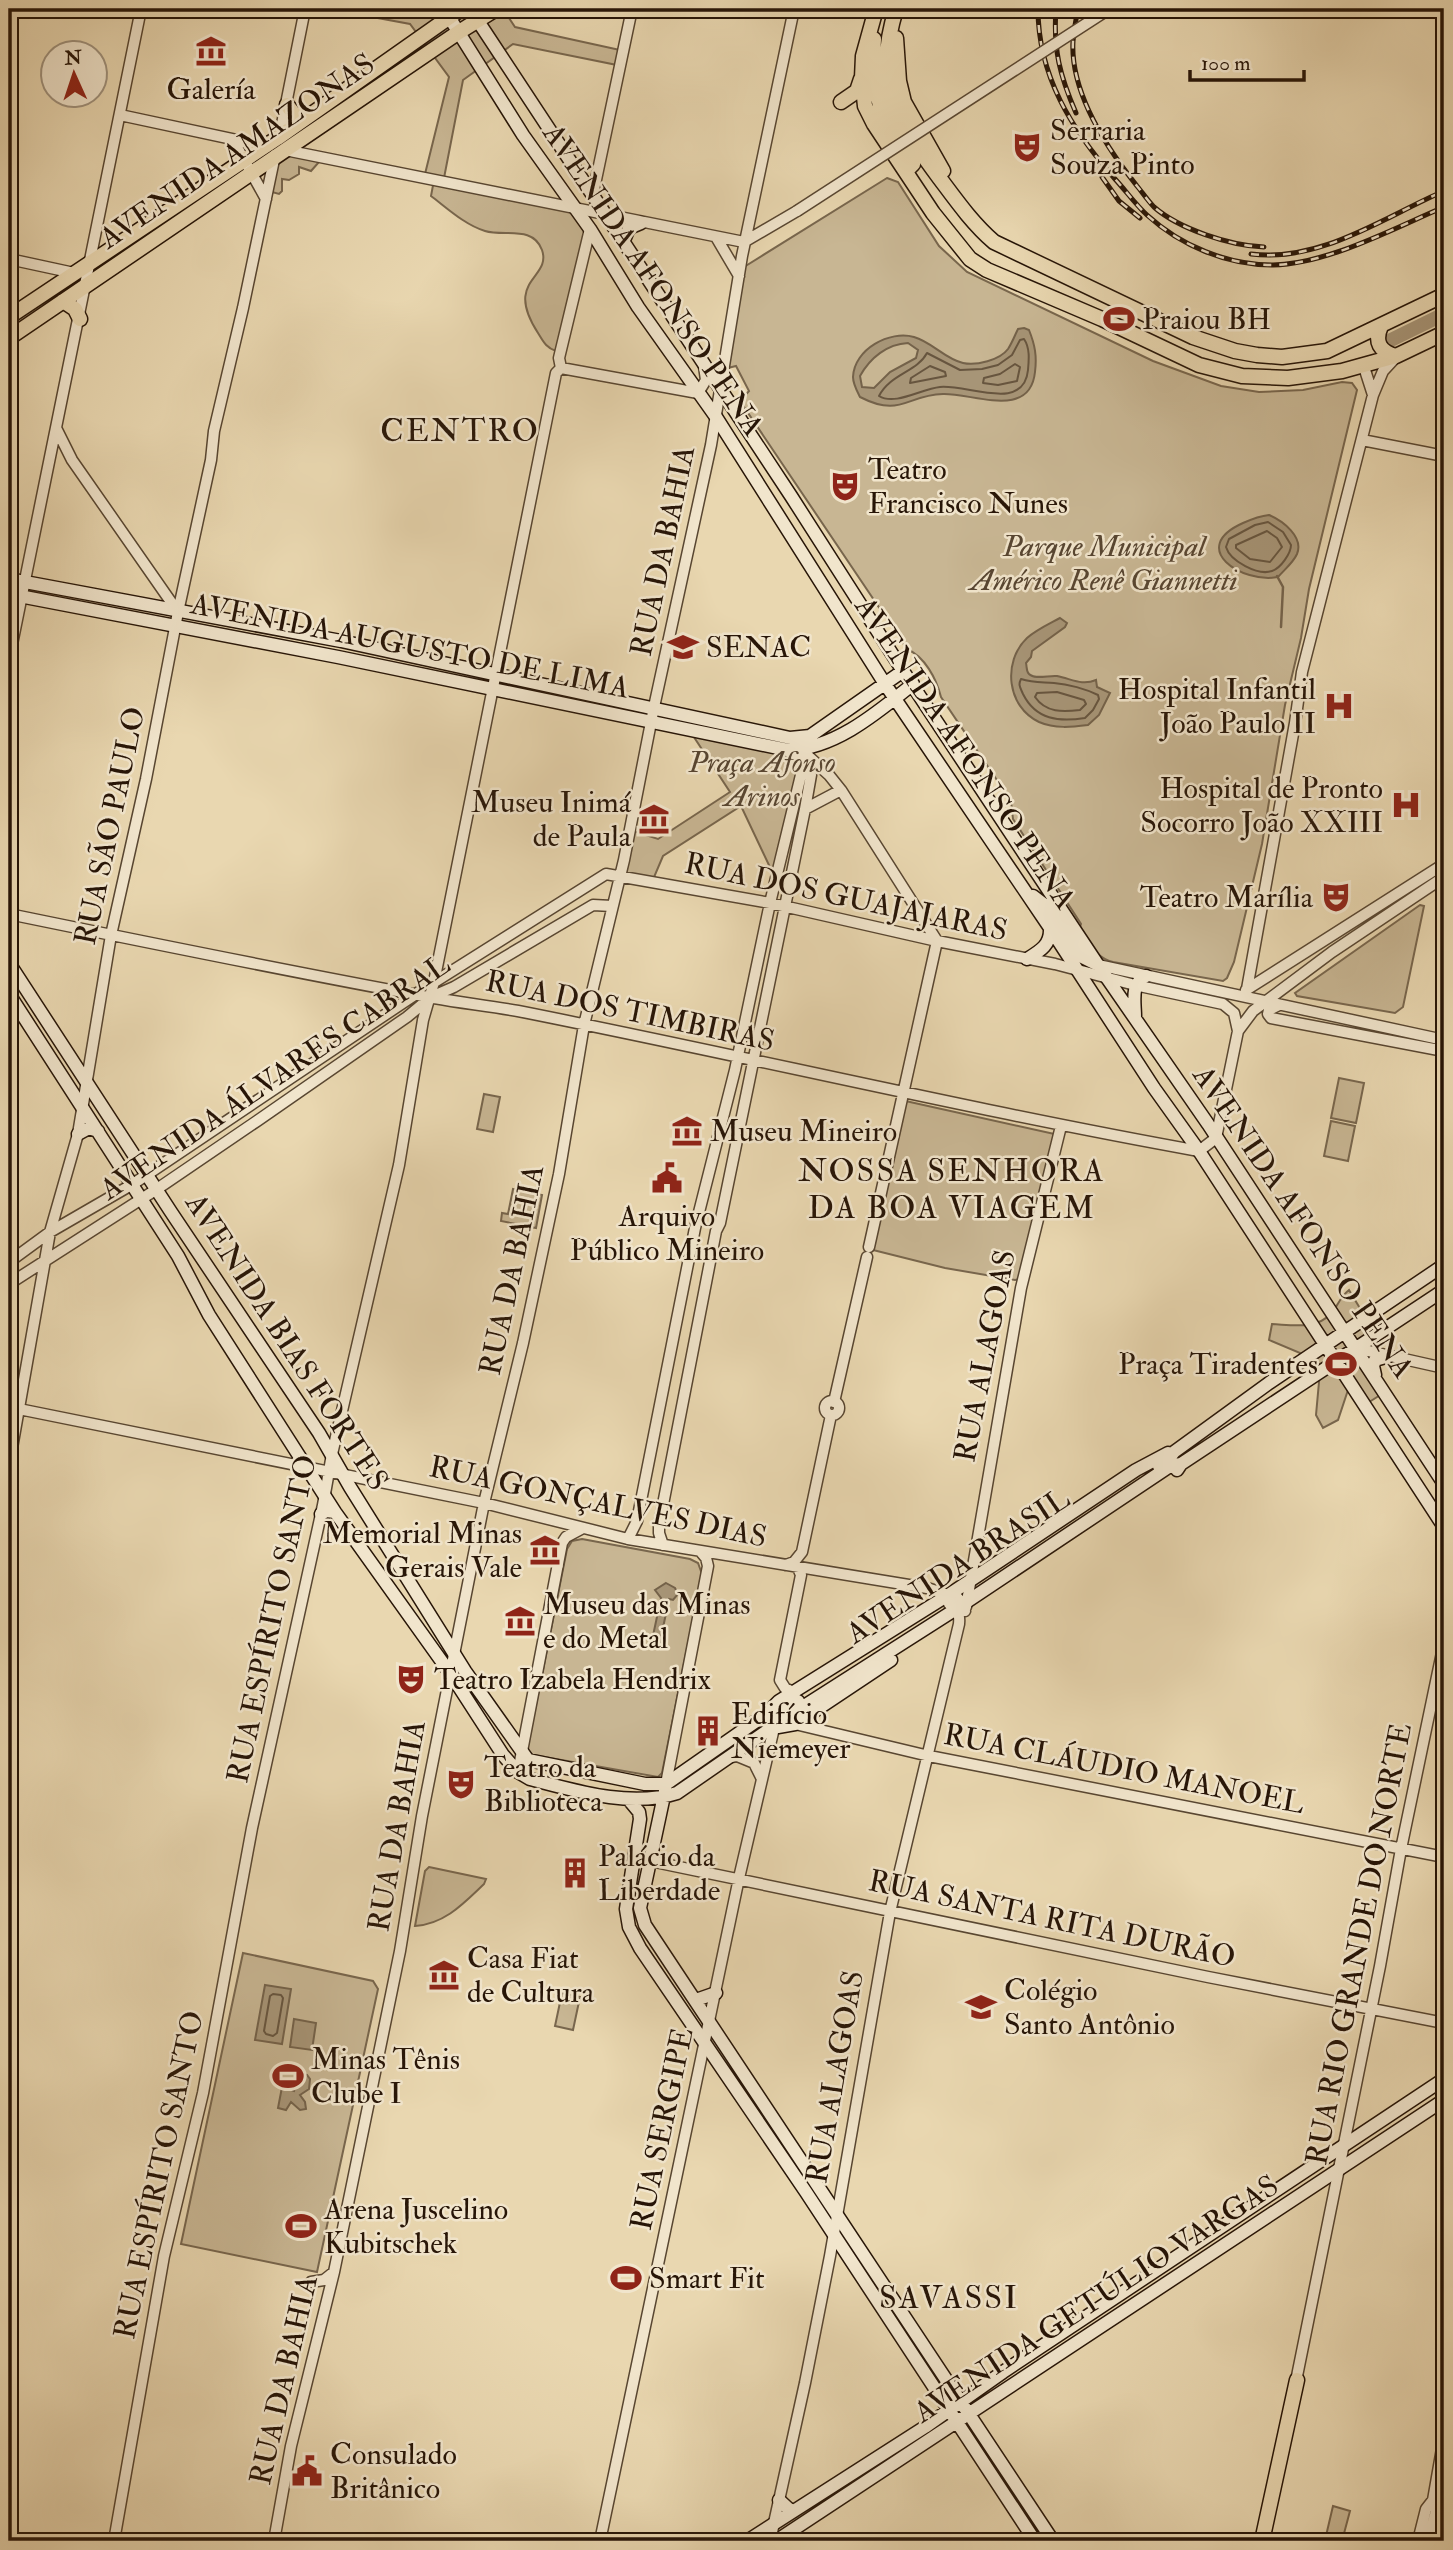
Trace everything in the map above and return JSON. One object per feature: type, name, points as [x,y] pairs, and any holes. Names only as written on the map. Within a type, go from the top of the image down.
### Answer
[{"type":"main road","name":"AVENIDA AMAZONAS","points":[[9,317],[245,160],[276,148],[459,32],[473,15],[496,9]]},
{"type":"main road","points":[[896,10],[899,81],[933,213],[970,259],[987,270],[1102,319],[1199,365],[1221,372],[1262,378],[1321,375],[1364,367],[1396,356],[1444,333]]},
{"type":"main road","name":"AVENIDA AMAZONAS","points":[[9,338],[252,174],[310,115],[451,11]]},
{"type":"main road","name":"AVENIDA AFONSO PENA","points":[[451,11],[459,32],[523,135],[590,229],[638,307],[716,417],[885,684],[1051,928],[1154,1088],[1199,1151],[1444,1527]]},
{"type":"main road","points":[[875,13],[863,56],[865,106],[874,124],[917,157]]},
{"type":"main road","points":[[875,13],[873,75],[876,91],[890,127],[959,204],[973,224],[994,242],[1193,337],[1235,351],[1257,355],[1282,357],[1327,351],[1351,352],[1364,367]]},
{"type":"main road","name":"AVENIDA AFONSO PENA","points":[[473,15],[712,368],[720,387],[903,671],[1375,1375],[1444,1484]]},
{"type":"main road","points":[[841,102],[857,91],[862,78]]},
{"type":"main road","points":[[287,105],[295,115],[310,115]]},
{"type":"main road","points":[[624,240],[629,228],[641,223]]},
{"type":"main road","points":[[1327,351],[1444,295]]},
{"type":"main road","points":[[63,301],[75,309],[80,319]]},
{"type":"main road","points":[[1381,326],[1377,335],[1378,345],[1386,353],[1396,356]]},
{"type":"main road","name":"AVENIDA AUGUSTO DE LIMA","points":[[9,579],[341,641],[654,707],[793,746]]},
{"type":"main road","name":"AVENIDA AUGUSTO DE LIMA","points":[[15,596],[793,746]]},
{"type":"main road","points":[[793,746],[903,671]]},
{"type":"main road","points":[[793,746],[827,740],[856,726],[913,684]]},
{"type":"main road","points":[[1022,888],[1046,906],[1080,956],[1098,965]]},
{"type":"main road","points":[[1027,959],[1045,947],[1051,937],[1051,928]]},
{"type":"main road","name":"AVENIDA BIAS FORTES","points":[[9,962],[332,1454],[454,1652],[521,1750]]},
{"type":"main road","points":[[1088,986],[1107,976]]},
{"type":"main road","points":[[1136,1018],[1135,985],[1139,979],[1146,976]]},
{"type":"main road","name":"AVENIDA BIAS FORTES","points":[[9,994],[133,1184],[178,1256],[209,1315],[326,1494],[335,1512],[517,1772]]},
{"type":"main road","points":[[78,1134],[89,1128],[98,1131]]},
{"type":"main road","name":"AVENIDA BRASIL","points":[[774,1728],[795,1724],[1325,1345],[1444,1265]]},
{"type":"main road","name":"AVENIDA BRASIL","points":[[663,1797],[677,1793],[961,1603],[988,1569],[1168,1458],[1336,1360],[1444,1290]]},
{"type":"main road","points":[[1375,1375],[1375,1360],[1389,1356]]},
{"type":"main road","name":"AVENIDA BRASIL","points":[[765,1715],[785,1709],[1174,1473],[1168,1458]]},
{"type":"main road","points":[[321,1514],[326,1511],[335,1512]]},
{"type":"main road","name":"AVENIDA BRASIL","points":[[666,1784],[765,1715],[793,1692],[961,1603]]},
{"type":"main road","points":[[774,1728],[785,1709]]},
{"type":"main road","points":[[521,1750],[528,1760],[536,1762],[645,1784],[666,1784],[640,1908],[645,1925],[1052,2541]]},
{"type":"main road","points":[[517,1772],[544,1783],[629,1800],[663,1797]]},
{"type":"main road","points":[[629,1800],[639,1812],[639,1819],[626,1909],[629,1927],[640,1948],[1035,2541]]},
{"type":"main road","points":[[629,1927],[645,1925]]},
{"type":"main road","points":[[696,2000],[716,1993]]},
{"type":"main road","name":"AVENIDA GETÚLIO VARGAS","points":[[965,2408],[1003,2372],[1444,2080]]},
{"type":"main road","name":"AVENIDA GETÚLIO VARGAS","points":[[747,2541],[765,2538],[777,2522],[792,2512],[965,2408],[1340,2170],[1444,2100]]},
{"type":"main road","points":[[1325,2179],[1333,2181],[1336,2189]]},
{"type":"main road","points":[[830,2256],[840,2253],[846,2255]]},
{"type":"main road","points":[[1262,2541],[1297,2381]]},
{"type":"main road","name":"AVENIDA GETÚLIO VARGAS","points":[[776,2541],[952,2416]]},
{"type":"main road","points":[[779,2500],[792,2512]]},
{"type":"main road","points":[[777,2522],[790,2532]]},
{"type":"street","points":[[9,659],[15,596],[24,583],[80,319],[141,9]]},
{"type":"street","name":"RUA SÃO PAULO","points":[[9,1465],[13,1408],[47,1258],[50,1232],[78,1134],[111,935],[211,460],[214,431],[287,105],[305,9]]},
{"type":"street","points":[[593,194],[632,9]]},
{"type":"street","points":[[561,368],[698,393],[712,368],[739,276],[794,9]]},
{"type":"street","points":[[120,115],[744,242],[797,211],[1109,9]]},
{"type":"street","points":[[233,140],[266,199]]},
{"type":"street","points":[[752,212],[765,231]]},
{"type":"street","name":"RUA ESPÍRITO SANTO","points":[[114,2541],[164,2256],[203,2094],[252,1828],[326,1494],[332,1454],[396,1178],[423,1020],[435,982],[556,373],[561,368],[559,358],[590,229]]},
{"type":"street","points":[[716,237],[739,276]]},
{"type":"street","points":[[582,260],[593,251],[607,256]]},
{"type":"street","points":[[9,258],[74,273]]},
{"type":"street","points":[[1242,993],[1253,954],[1302,672],[1373,394],[1383,370],[1396,356]]},
{"type":"street","points":[[1364,367],[1373,394]]},
{"type":"street","name":"RUA DA BAHIA","points":[[274,2541],[290,2445],[334,2272],[400,1951],[422,1816],[484,1503],[523,1343],[554,1198],[584,1025],[620,877],[720,387]]},
{"type":"street","points":[[56,428],[72,460],[178,612]]},
{"type":"street","points":[[1362,440],[1444,456]]},
{"type":"street","points":[[49,460],[59,456],[72,460]]},
{"type":"street","points":[[663,1545],[659,1525],[716,1231],[812,766],[827,740]]},
{"type":"street","points":[[785,1565],[794,1562],[802,1552],[831,1415],[836,1414],[839,1409],[834,1402],[937,941],[842,790],[812,766],[793,746]]},
{"type":"street","points":[[628,1539],[638,1518],[695,1228],[738,1058],[770,903],[801,775],[801,764],[793,746]]},
{"type":"street","points":[[805,808],[842,790]]},
{"type":"street","points":[[1199,1151],[1216,1138],[1238,1031],[1234,1013],[1223,1004],[1444,864]]},
{"type":"street","name":"AVENIDA ÁLVARES CABRAL","points":[[9,1262],[50,1232],[133,1184],[415,994],[606,874]]},
{"type":"street","name":"RUA DOS GUAJAJARAS","points":[[606,874],[770,903],[937,941],[1076,968],[1135,985],[1223,1004]]},
{"type":"street","points":[[1238,1031],[1253,1011],[1265,1001],[1332,952],[1444,877]]},
{"type":"street","name":"AVENIDA ÁLVARES CABRAL","points":[[9,1284],[157,1189],[407,1017],[431,997],[466,980],[593,905],[612,906]]},
{"type":"street","name":"RUA DOS TIMBIRAS","points":[[9,914],[584,1025],[1061,1126],[1199,1151]]},
{"type":"street","points":[[1253,954],[1257,964],[1273,971]]},
{"type":"street","points":[[1098,965],[1242,993],[1279,1005],[1269,1010],[1271,1018],[1406,1039],[1444,1040]]},
{"type":"street","points":[[1406,1039],[1444,1051]]},
{"type":"street","name":"RUA ALAGOAS","points":[[777,2522],[779,2500],[830,2256],[890,1912],[929,1756],[973,1556],[1021,1288],[1061,1126]]},
{"type":"street","points":[[1355,1348],[1444,1368]]},
{"type":"street","name":"RUA GONÇALVES DIAS","points":[[13,1408],[484,1503],[628,1539],[927,1588],[961,1603]]},
{"type":"street","points":[[517,1772],[562,1543],[566,1537],[581,1529]]},
{"type":"street","points":[[666,1784],[708,1566],[701,1552]]},
{"type":"street","points":[[802,1552],[812,1571]]},
{"type":"street","points":[[973,1556],[988,1569]]},
{"type":"street","points":[[793,1692],[785,1688],[780,1679],[801,1575],[798,1568]]},
{"type":"street","name":"RUA RIO GRANDE DO NORTE","points":[[1256,2541],[1284,2412],[1297,2381],[1444,1643]]},
{"type":"street","name":"RUA CLÁUDIO MANOEL","points":[[795,1724],[929,1756],[1444,1857]]},
{"type":"street","name":"RUA SERGIPE","points":[[600,2541],[739,1878],[774,1728]]},
{"type":"street","points":[[731,1757],[737,1756],[754,1763],[762,1779]]},
{"type":"street","name":"RUA SANTA RITA DURÃO","points":[[650,1861],[890,1912],[1444,2022]]},
{"type":"street","points":[[311,2282],[324,2280],[334,2272]]},
{"type":"street","points":[[1427,2541],[1438,2508],[1444,2437]]},
{"type":"street","points":[[1418,2541],[1426,2509],[1438,2508]]},
{"type":"green space","points":[[329,9],[503,9],[515,27],[620,50],[617,65],[513,44],[463,80],[444,178],[425,174],[449,77],[410,24]]},
{"type":"green space","points":[[285,150],[318,158],[319,162],[311,171],[299,167],[299,174],[289,180],[282,179],[282,191],[279,194],[272,192],[274,157]]},
{"type":"green space","name":"Parque Municipal Américo Renê Giannetti","points":[[887,178],[898,182],[939,246],[967,272],[1153,361],[1221,386],[1259,392],[1303,390],[1342,382],[1352,383],[1357,390],[1309,589],[1285,705],[1262,844],[1234,962],[1223,981],[1113,962],[1093,949],[1079,930],[1081,924],[1013,819],[1011,801],[941,697],[929,669],[919,657],[907,649],[740,401],[749,391],[736,366],[728,368],[744,267]]},
{"type":"green space","points":[[434,180],[574,209],[587,226],[556,351],[542,339],[525,301],[527,291],[543,260],[538,242],[532,237],[517,233],[493,233],[470,225],[431,196]]},
{"type":"green space","name":"Praça Afonso Arinos","points":[[688,728],[788,750],[801,764],[776,880],[741,806],[663,856],[652,882],[620,877],[630,830],[658,839],[730,792]]},
{"type":"green space","points":[[1420,905],[1424,906],[1403,1007],[1395,1013],[1297,996],[1295,993]]},
{"type":"green space","points":[[1339,1078],[1364,1083],[1356,1123],[1331,1118]]},
{"type":"green space","points":[[484,1094],[500,1097],[493,1132],[477,1129]]},
{"type":"green space","points":[[901,1100],[1059,1135],[1026,1278],[1015,1280],[945,1268],[873,1250]]},
{"type":"green space","points":[[1331,1121],[1355,1126],[1348,1161],[1324,1156]]},
{"type":"green space","points":[[513,1189],[542,1195],[536,1228],[501,1221],[502,1213],[508,1214]]},
{"type":"green space","name":"Praça Tiradentes","points":[[1349,1290],[1376,1335],[1356,1348],[1385,1392],[1366,1404],[1350,1384],[1338,1420],[1323,1428],[1316,1415],[1320,1371],[1312,1358],[1269,1340],[1272,1324],[1304,1325],[1319,1322],[1332,1313]]},
{"type":"green space","points":[[582,1539],[690,1559],[698,1563],[702,1574],[662,1773],[658,1777],[533,1755],[527,1750],[567,1549],[572,1541]]},
{"type":"green space","points":[[429,1867],[486,1879],[469,1898],[445,1917],[415,1926],[425,1871]]},
{"type":"green space","name":"Minas Tênis Clube I","points":[[243,1953],[373,1981],[378,1989],[317,2272],[181,2244]]},
{"type":"green space","points":[[562,1993],[580,1997],[573,2030],[555,2026]]},
{"type":"green space","points":[[1333,2506],[1350,2511],[1342,2541],[1325,2540]]},
{"type":"water","points":[[1018,329],[1029,330],[1036,366],[1031,387],[1023,396],[1012,400],[998,401],[943,394],[885,406],[860,397],[854,385],[855,367],[860,358],[866,350],[884,339],[894,336],[914,337],[956,361],[974,364],[994,359],[1004,353]],"holes":[[[908,343],[918,350],[916,358],[890,372],[874,388],[862,387],[860,376],[880,353],[893,346]]]},
{"type":"water","points":[[1269,515],[1291,530],[1298,542],[1297,554],[1278,577],[1264,578],[1236,570],[1220,553],[1220,543],[1227,533],[1246,522]]},
{"type":"water","points":[[1060,618],[1067,623],[1065,627],[1032,651],[1026,663],[1027,670],[1035,677],[1057,676],[1081,682],[1096,680],[1097,687],[1110,693],[1099,715],[1088,725],[1057,727],[1039,722],[1020,706],[1015,695],[1011,671],[1019,648],[1031,635]]},
{"type":"water","points":[[666,1583],[675,1588],[678,1594],[673,1600],[669,1599],[659,1647],[651,1645],[661,1598],[655,1590]]},
{"type":"water","points":[[265,1985],[291,1989],[282,2044],[255,2040]]},
{"type":"water","points":[[294,2019],[316,2023],[312,2050],[290,2047]]},
{"type":"water","points":[[302,2074],[310,2079],[309,2089],[300,2095],[306,2109],[300,2110],[291,2102],[286,2110],[278,2108],[282,2087],[294,2091],[298,2077]]},
{"type":"waterway","points":[[1391,340],[1444,314]]},
{"type":"waterway","points":[[1277,576],[1283,587],[1281,627]]},
{"type":"railway","points":[[1038,9],[1044,57],[1051,79],[1060,101],[1085,141],[1143,211],[1175,236],[1206,252],[1239,262],[1273,265],[1294,263],[1360,244],[1444,207]]},
{"type":"railway","points":[[1056,9],[1059,62],[1076,113]]},
{"type":"railway","points":[[1078,9],[1073,41],[1077,80],[1092,118],[1125,171],[1154,207],[1177,222],[1221,240],[1264,247]]},
{"type":"railway","points":[[1102,177],[1119,201],[1140,218]]},
{"type":"railway","points":[[1251,254],[1277,255],[1327,245],[1444,191]]},
{"type":"place","name":"Galería","points":[[211,51]]},
{"type":"place","name":"Serraria Souza Pinto","points":[[1027,147]]},
{"type":"place","name":"Praiou BH","points":[[1119,319]]},
{"type":"place","name":"Teatro Francisco Nunes","points":[[845,486]]},
{"type":"place","name":"SENAC","points":[[683,647]]},
{"type":"place","name":"Hospital Infantil João Paulo II","points":[[1339,706]]},
{"type":"place","name":"Hospital de Pronto Socorro João XXIII","points":[[1406,805]]},
{"type":"place","name":"Museu Inimá de Paula","points":[[654,819]]},
{"type":"place","name":"Teatro Marília","points":[[1336,897]]},
{"type":"place","name":"Museu Mineiro","points":[[687,1131]]},
{"type":"place","name":"Arquivo Público Mineiro","points":[[667,1178]]},
{"type":"place","name":"Praça Tiradentes","points":[[1341,1364]]},
{"type":"place","name":"Memorial Minas Gerais Vale","points":[[545,1550]]},
{"type":"place","name":"Museu das Minas e do Metal","points":[[520,1621]]},
{"type":"place","name":"Teatro Izabela Hendrix","points":[[411,1679]]},
{"type":"place","name":"Edifício Niemeyer","points":[[708,1731]]},
{"type":"place","name":"Teatro da Biblioteca","points":[[461,1784]]},
{"type":"place","name":"Palácio da Liberdade","points":[[575,1873]]},
{"type":"place","name":"Casa Fiat de Cultura","points":[[444,1975]]},
{"type":"place","name":"Colégio Santo Antônio","points":[[981,2007]]},
{"type":"place","name":"Minas Tênis Clube I","points":[[288,2076]]},
{"type":"place","name":"Arena Juscelino Kubitschek","points":[[301,2226]]},
{"type":"place","name":"Smart Fit","points":[[626,2278]]},
{"type":"place","name":"Consulado Britânico","points":[[307,2471]]},
{"type":"district","name":"CENTRO","points":[[460,431]]},
{"type":"district","name":"NOSSA SENHORA DA BOA VIAGEM","points":[[952,1190]]},
{"type":"district","name":"SAVASSI","points":[[949,2298]]}]
